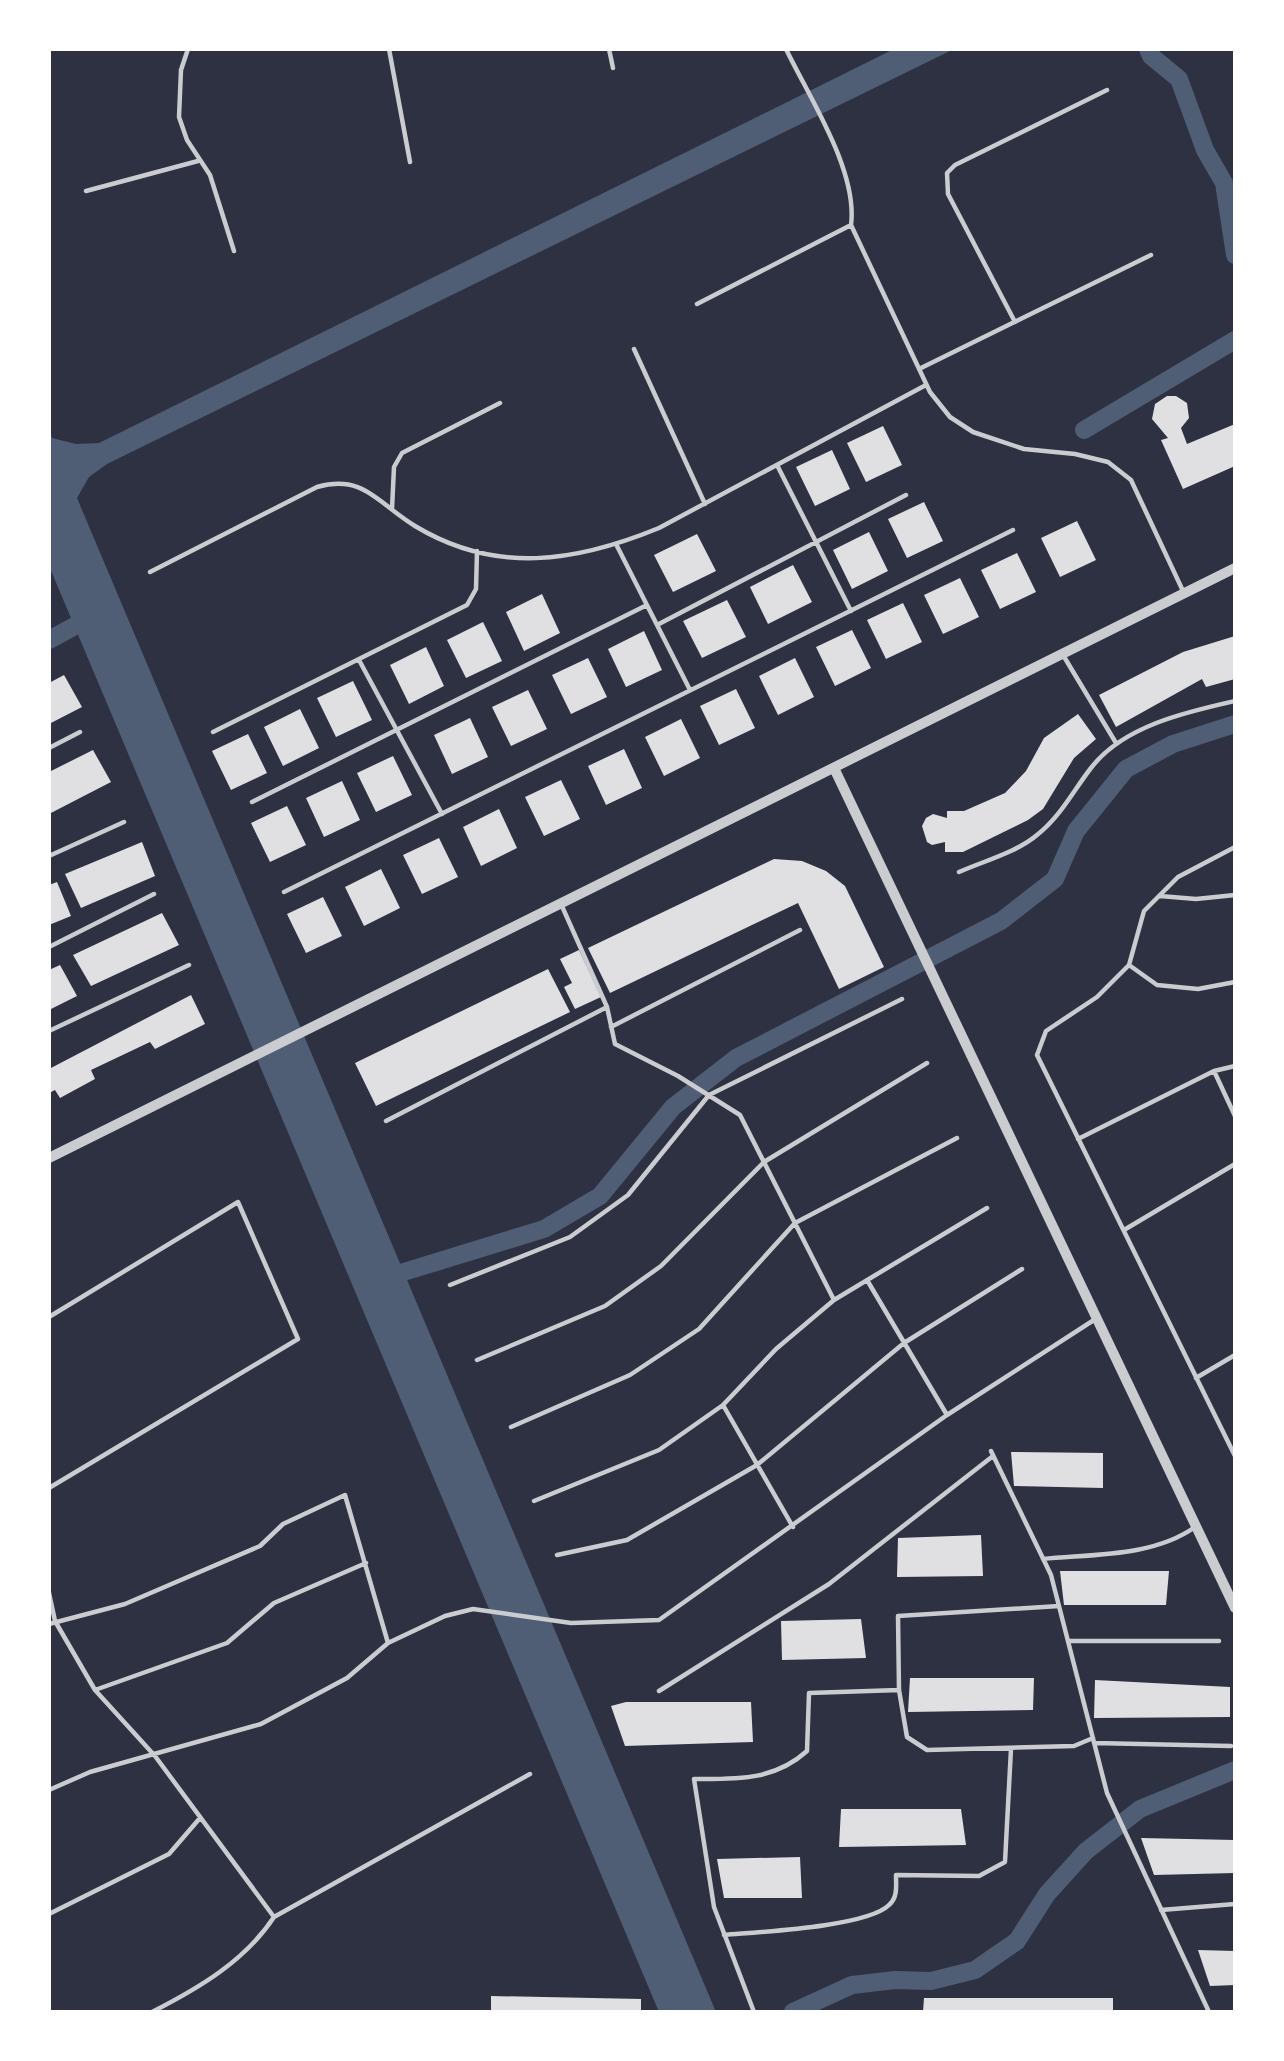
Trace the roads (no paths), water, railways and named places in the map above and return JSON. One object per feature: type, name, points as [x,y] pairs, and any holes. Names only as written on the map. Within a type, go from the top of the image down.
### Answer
[{"type":"street","points":[[49,1158],[1235,568]]},
{"type":"street","points":[[834,768],[1196,1525],[1231,1589],[1235,1608]]},
{"type":"lane","points":[[188,49],[181,70],[179,117],[198,161],[209,175],[234,251]]},
{"type":"lane","points":[[389,49],[410,162]]},
{"type":"lane","points":[[608,49],[613,68]]},
{"type":"lane","points":[[786,49],[849,179],[854,204],[851,225],[926,385],[950,417],[973,432],[1024,449],[1093,457],[1121,469],[1131,480],[1185,593]]},
{"type":"lane","points":[[1015,322],[948,194],[947,173],[955,165],[1107,90]]},
{"type":"lane","points":[[86,191],[198,161]]},
{"type":"lane","points":[[697,304],[851,225]]},
{"type":"lane","points":[[919,369],[1151,255]]},
{"type":"lane","points":[[634,349],[705,504]]},
{"type":"lane","points":[[150,572],[317,487],[338,481],[356,485],[416,527],[477,551],[509,560],[563,558],[617,546],[660,528],[926,385]]},
{"type":"lane","points":[[392,510],[394,467],[402,453],[500,403]]},
{"type":"lane","points":[[777,465],[851,611]]},
{"type":"lane","points":[[657,625],[906,495]]},
{"type":"lane","points":[[284,892],[1013,530]]},
{"type":"lane","points":[[617,546],[690,690]]},
{"type":"lane","points":[[214,732],[467,604],[476,589],[477,551]]},
{"type":"lane","points":[[252,802],[647,605]]},
{"type":"lane","points":[[1062,654],[1116,744]]},
{"type":"lane","points":[[359,660],[442,814]]},
{"type":"lane","points":[[959,872],[1036,836],[1066,807],[1091,766],[1116,744],[1166,719],[1235,701]]},
{"type":"lane","points":[[49,748],[80,732]]},
{"type":"lane","points":[[49,856],[124,822]]},
{"type":"lane","points":[[1235,847],[1178,877],[1144,911],[1129,965],[1097,997],[1046,1031],[1037,1055],[1235,1456]]},
{"type":"lane","points":[[49,947],[154,894]]},
{"type":"lane","points":[[1159,896],[1196,899],[1235,895]]},
{"type":"lane","points":[[561,904],[607,1007],[615,1044],[678,1076],[740,1115],[834,1300]]},
{"type":"lane","points":[[611,1027],[800,930]]},
{"type":"lane","points":[[49,1031],[189,965]]},
{"type":"lane","points":[[1129,965],[1157,985],[1198,989],[1235,982]]},
{"type":"lane","points":[[450,1285],[570,1237],[628,1195],[709,1096],[902,999]]},
{"type":"lane","points":[[386,1121],[607,1007]]},
{"type":"lane","points":[[477,1360],[605,1306],[661,1266],[764,1162],[927,1063]]},
{"type":"lane","points":[[1078,1139],[1214,1071],[1235,1066]]},
{"type":"lane","points":[[1214,1071],[1235,1116]]},
{"type":"lane","points":[[511,1427],[630,1375],[699,1329],[795,1223],[957,1138]]},
{"type":"lane","points":[[1124,1230],[1235,1164]]},
{"type":"lane","points":[[49,1317],[238,1202],[298,1339],[49,1488]]},
{"type":"lane","points":[[534,1501],[659,1450],[723,1405],[776,1349],[834,1300],[987,1208]]},
{"type":"lane","points":[[557,1555],[627,1540],[757,1465],[904,1343],[1022,1269]]},
{"type":"lane","points":[[867,1280],[947,1415]]},
{"type":"lane","points":[[49,1790],[90,1772],[155,1756],[261,1724],[346,1678],[388,1643],[445,1616],[473,1608],[570,1623],[660,1620],[947,1415],[1097,1318]]},
{"type":"lane","points":[[1196,1378],[1235,1355]]},
{"type":"lane","points":[[723,1405],[793,1527]]},
{"type":"lane","points":[[659,1691],[829,1584],[992,1453],[1043,1559],[1059,1606],[1110,1800],[1209,2012]]},
{"type":"lane","points":[[49,1624],[125,1604],[260,1546],[283,1524],[345,1495],[388,1643]]},
{"type":"lane","points":[[1043,1559],[1126,1551],[1168,1542],[1196,1525]]},
{"type":"lane","points":[[95,1690],[227,1643],[274,1603],[366,1563]]},
{"type":"lane","points":[[49,1593],[55,1621],[95,1690],[155,1756],[274,1917]]},
{"type":"lane","points":[[1059,1606],[898,1616],[899,1690],[907,1737],[927,1750],[1011,1749],[1074,1745],[1093,1740],[1231,1745]]},
{"type":"lane","points":[[1068,1641],[1219,1641]]},
{"type":"lane","points":[[754,2012],[714,1907],[694,1779],[766,1776],[792,1764],[807,1751],[809,1693],[899,1690]]},
{"type":"lane","points":[[724,1934],[835,1924],[887,1907],[896,1896],[896,1875],[978,1876],[1006,1863],[1011,1749]]},
{"type":"lane","points":[[152,2012],[199,1989],[258,1941],[274,1917],[530,1774]]},
{"type":"lane","points":[[49,1914],[169,1854],[200,1818]]},
{"type":"lane","points":[[1161,1910],[1235,1904]]},
{"type":"water","points":[[894,49],[954,49],[107,464],[89,477],[77,498],[716,2012],[659,2012],[49,566],[49,431],[52,438],[76,444],[99,443]]},
{"type":"waterway","points":[[1148,49],[1151,56],[1179,79],[1205,150],[1224,183],[1235,255]]},
{"type":"waterway","points":[[1084,430],[1235,340]]},
{"type":"waterway","points":[[49,640],[95,615]]},
{"type":"waterway","points":[[384,1278],[544,1229],[600,1196],[673,1107],[736,1058],[1001,921],[1055,879],[1076,831],[1126,769],[1173,744],[1235,724]]},
{"type":"waterway","points":[[793,2012],[852,1985],[895,1980],[931,1981],[975,1970],[1017,1941],[1047,1894],[1086,1851],[1140,1809],[1235,1770]]}]
